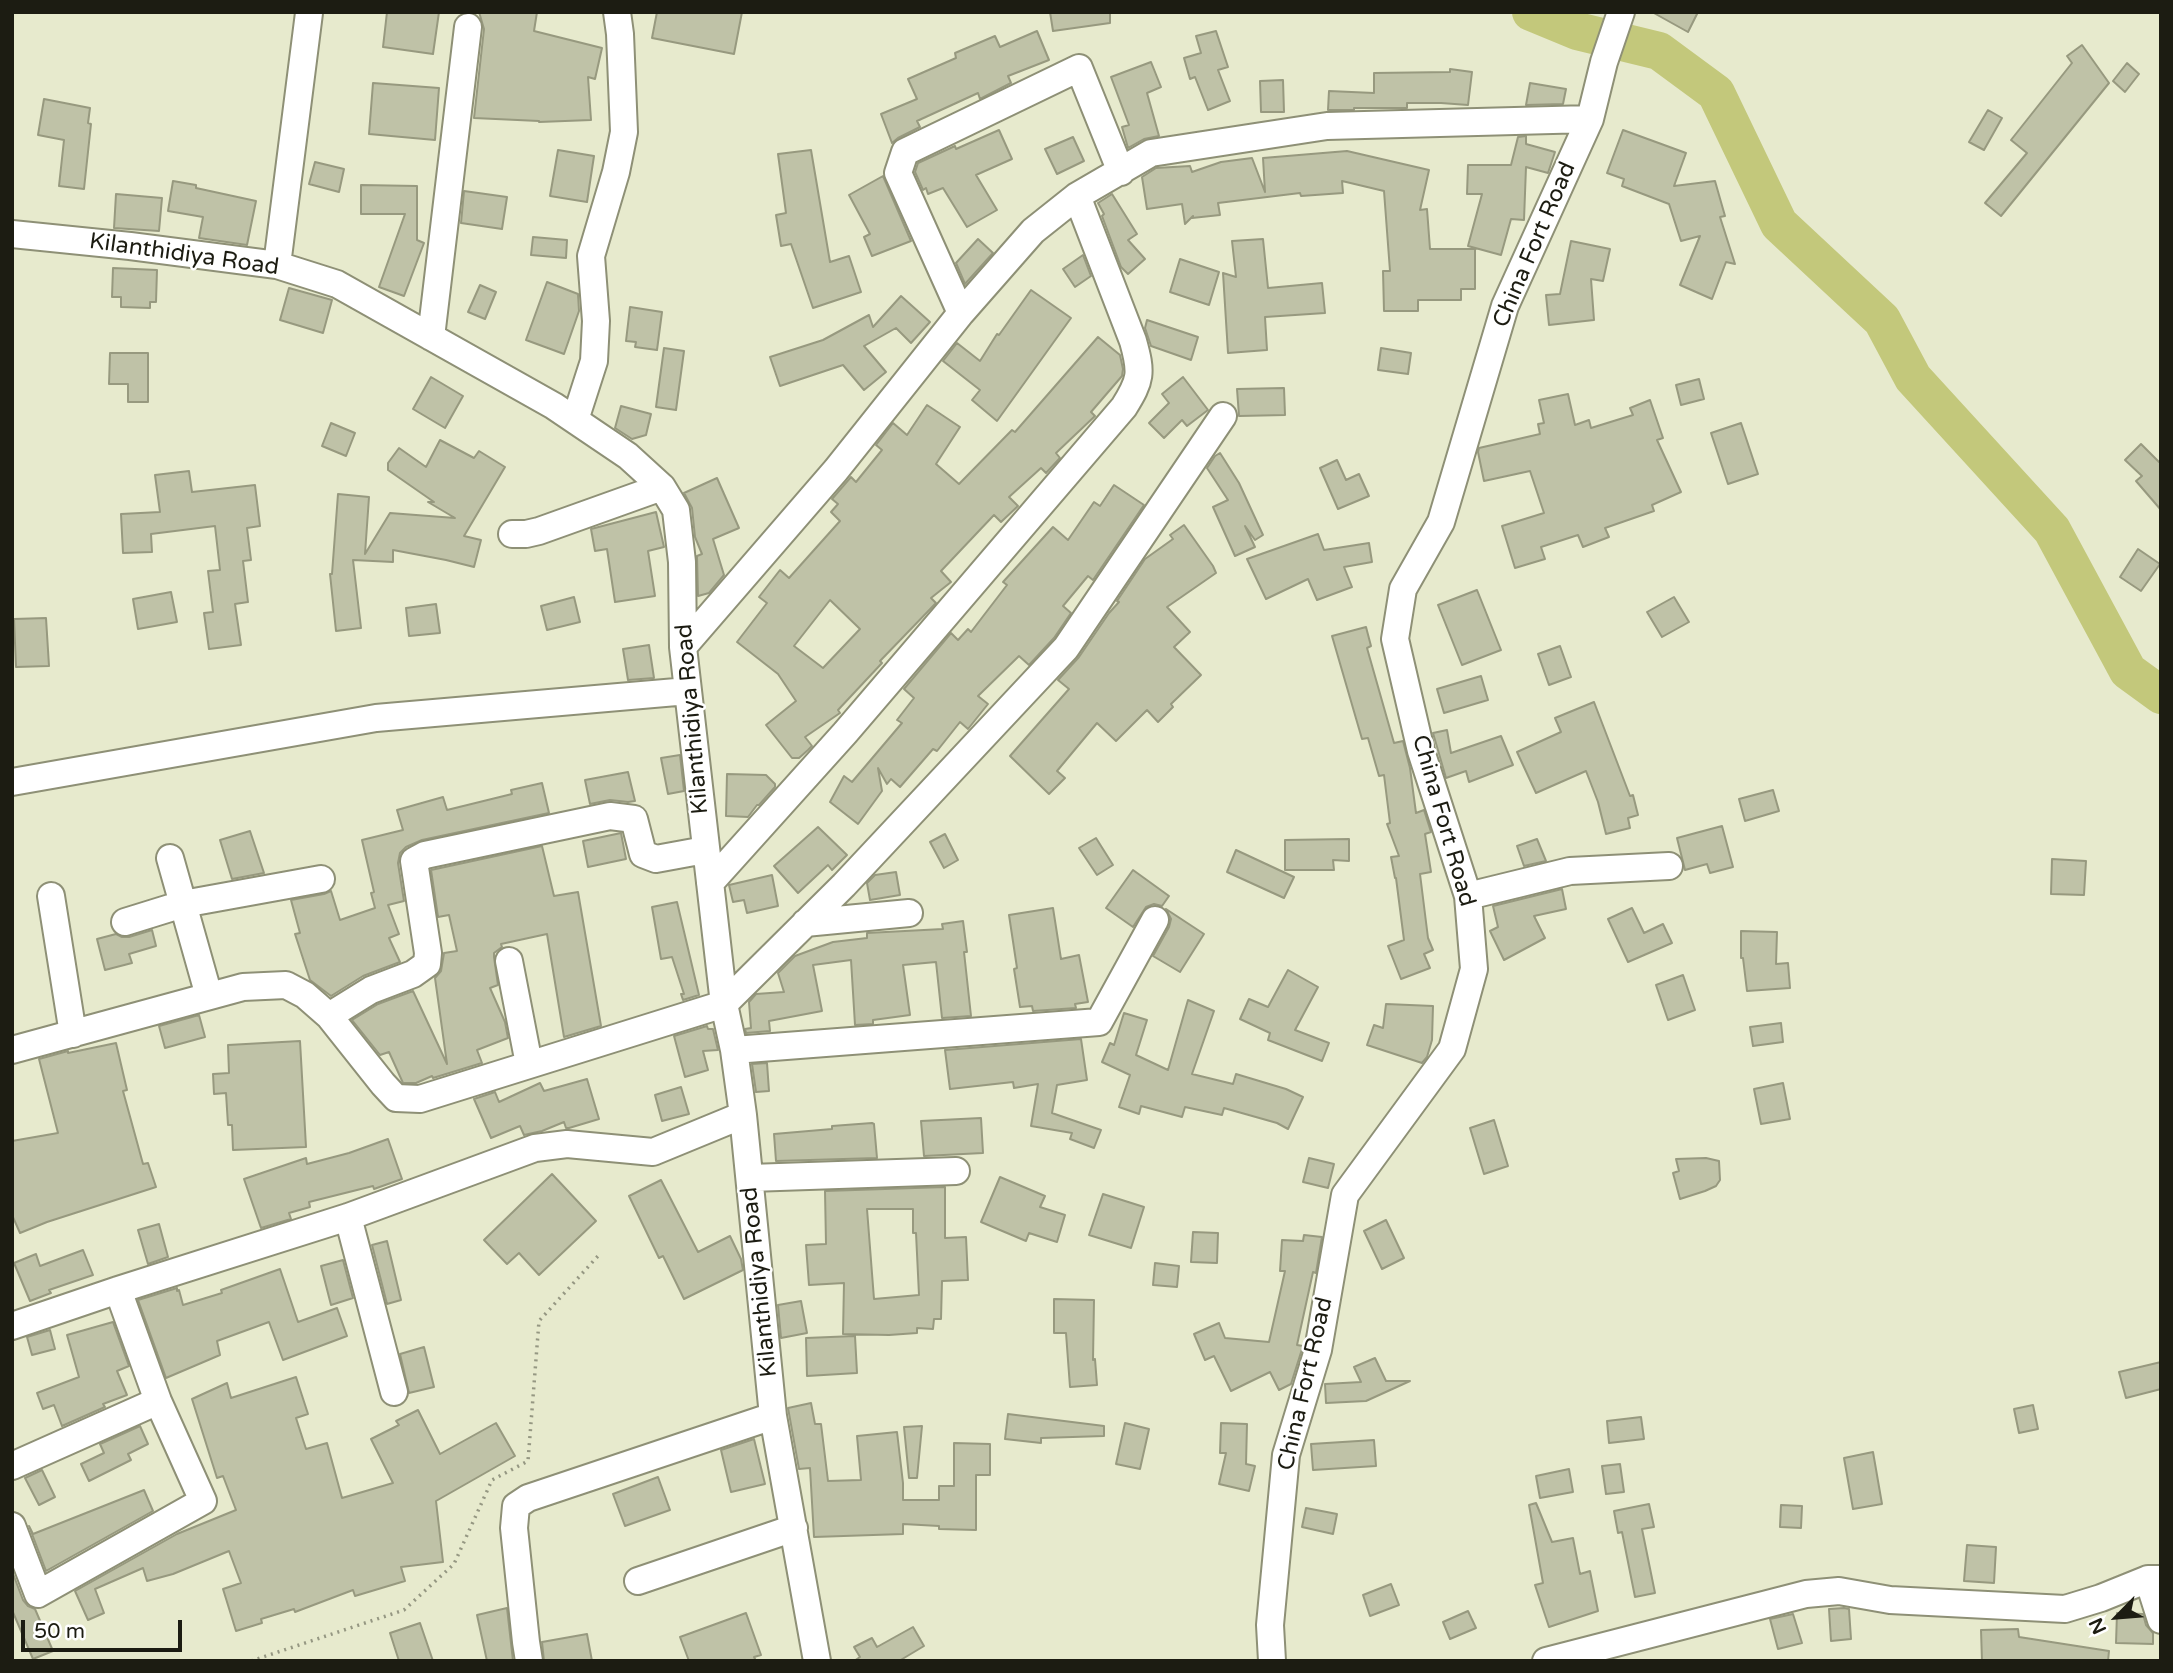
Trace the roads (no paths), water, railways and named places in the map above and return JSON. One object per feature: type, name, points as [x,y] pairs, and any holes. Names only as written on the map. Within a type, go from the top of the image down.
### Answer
[{"type":"street","points":[[575,420],[594,361],[596,321],[592,256],[616,172],[624,132],[617,12]]},
{"type":"street","name":"China Fort Road","points":[[1272,1661],[1270,1625],[1286,1455],[1318,1349],[1345,1195],[1452,1049],[1474,969],[1468,895],[1421,751],[1395,639],[1403,589],[1441,522],[1505,306],[1590,119],[1604,62],[1621,12]]},
{"type":"street","points":[[278,265],[309,13]]},
{"type":"street","points":[[431,337],[468,27]]},
{"type":"street","points":[[961,313],[898,173],[905,152],[1079,68],[1121,172]]},
{"type":"street","points":[[683,647],[836,470],[961,313],[1033,231],[1077,196],[1151,153],[1327,126],[1590,119]]},
{"type":"street","points":[[710,883],[854,723],[1124,407],[1138,385],[1139,361],[1133,341],[1077,196]]},
{"type":"street","name":"Kilanthidiya Road","points":[[12,234],[278,265],[337,284],[575,420],[628,456],[662,487],[676,510],[682,562],[683,647],[724,1004],[743,1115],[773,1416],[817,1661]]},
{"type":"street","points":[[12,1050],[243,986],[286,985],[305,995],[329,1016],[396,1098],[420,1099],[724,1004],[844,885],[1066,648],[1223,416]]},
{"type":"street","points":[[512,534],[539,531],[662,487]]},
{"type":"street","points":[[12,782],[376,718],[688,691]]},
{"type":"street","points":[[329,1016],[371,990],[413,974],[427,964],[428,953],[414,861],[425,855],[610,816],[634,818],[643,853],[656,859],[705,850]]},
{"type":"street","points":[[170,858],[209,996]]},
{"type":"street","points":[[1468,895],[1570,871],[1669,866]]},
{"type":"street","points":[[125,922],[183,904],[321,878]]},
{"type":"street","points":[[51,896],[73,1034]]},
{"type":"street","points":[[805,923],[909,913]]},
{"type":"street","points":[[734,1050],[1099,1022],[1154,920]]},
{"type":"street","points":[[509,961],[529,1064]]},
{"type":"street","points":[[12,1326],[348,1217],[535,1148],[567,1144],[653,1152],[743,1115]]},
{"type":"street","points":[[750,1178],[956,1171]]},
{"type":"street","points":[[348,1217],[394,1392]]},
{"type":"street","points":[[12,1526],[38,1594],[203,1501],[159,1401],[118,1290]]},
{"type":"street","points":[[12,1466],[159,1401]]},
{"type":"street","points":[[529,1661],[514,1528],[516,1506],[528,1498],[773,1416]]},
{"type":"street","points":[[638,1581],[794,1528]]},
{"type":"street","points":[[1546,1661],[1806,1594],[1839,1591],[1890,1600],[2065,1609],[2154,1579],[2161,1620]]},
{"type":"waterway","points":[[1531,12],[1577,31],[1659,51],[1716,93],[1779,224],[1882,320],[1913,378],[2052,530],[2128,671],[2161,695]]}]
